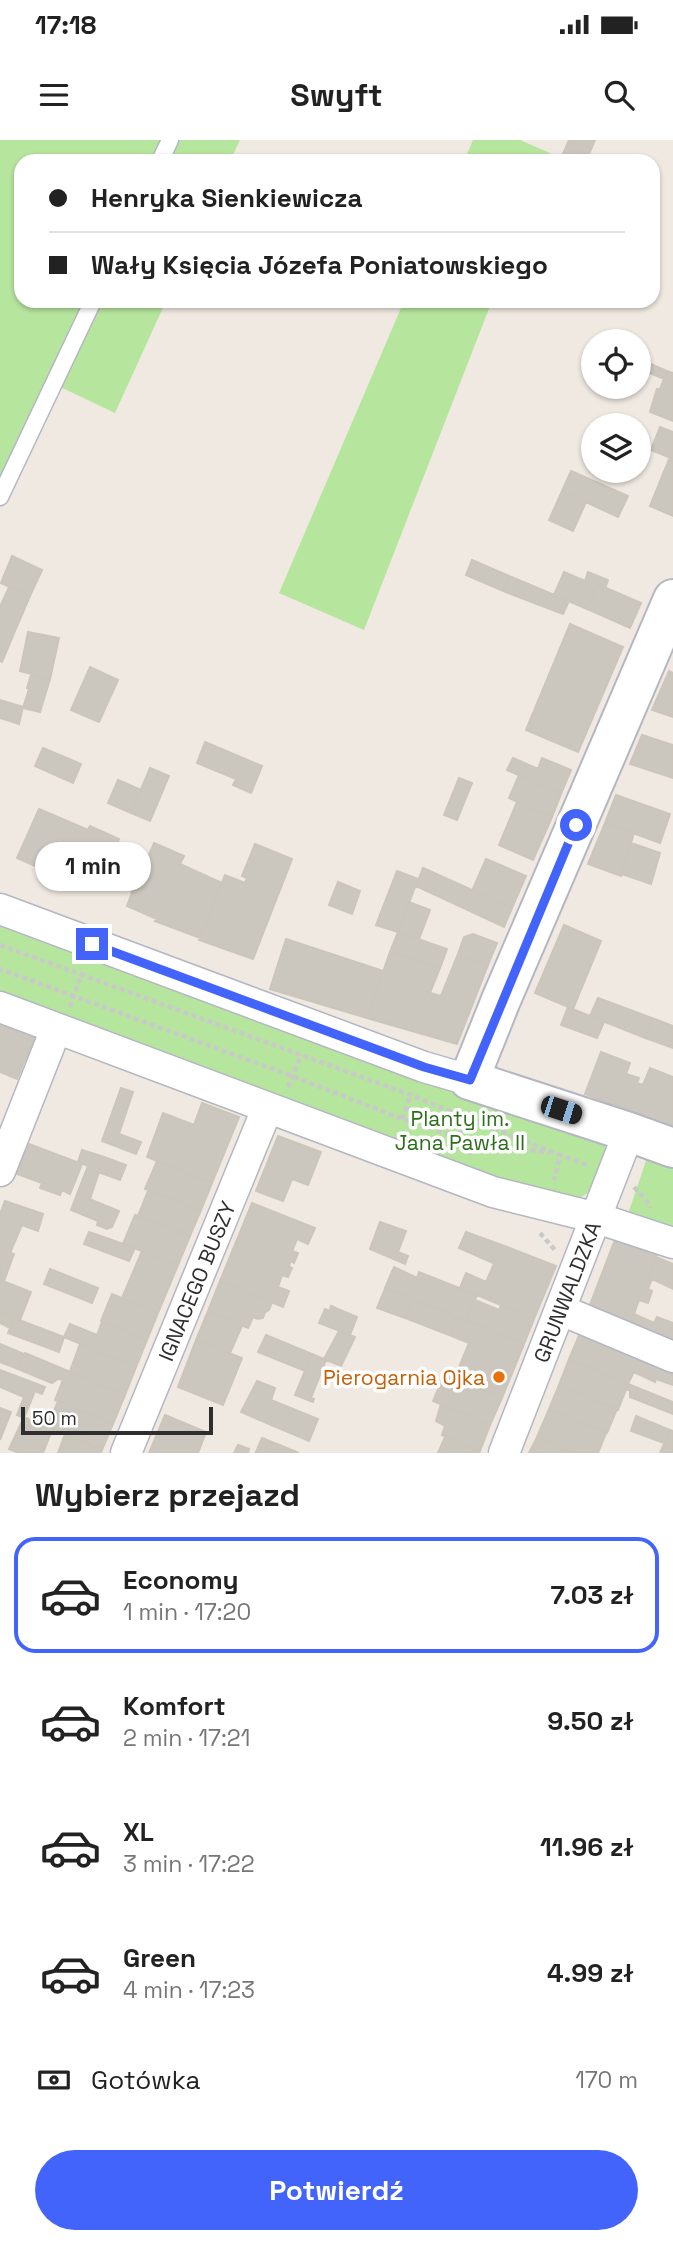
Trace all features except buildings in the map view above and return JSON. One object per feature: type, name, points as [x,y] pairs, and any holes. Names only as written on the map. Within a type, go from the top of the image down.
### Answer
[{"type":"street","points":[[462,1097],[673,599]]},
{"type":"street","points":[[0,909],[424,1067],[462,1097],[629,1132],[673,1148]]},
{"type":"street","points":[[0,1007],[62,1020],[277,1100],[493,1192],[597,1218],[673,1243]]},
{"type":"street","points":[[0,1171],[62,1020]]},
{"type":"street","name":"IGNACEGO BUSZY","points":[[126,1453],[277,1100]]},
{"type":"street","name":"GRUNWALDZKA","points":[[504,1453],[629,1132]]},
{"type":"street","points":[[561,1310],[673,1357]]},
{"type":"lane","points":[[0,497],[90,308]]},
{"type":"path","points":[[0,945],[411,1094],[462,1097],[560,1155],[630,1183],[650,1205],[649,1212]]},
{"type":"path","points":[[0,969],[402,1119],[464,1139],[560,1155]]},
{"type":"path","points":[[62,1020],[75,996],[81,975]]},
{"type":"path","points":[[277,1100],[301,1055]]},
{"type":"path","points":[[402,1119],[411,1094]]},
{"type":"path","points":[[462,1097],[464,1139],[474,1162],[493,1192]]},
{"type":"path","points":[[538,1230],[560,1257]]},
{"type":"green space","points":[[0,140],[240,140],[233,154],[14,154],[14,308],[163,308],[115,413],[54,384],[0,497]]},
{"type":"green space","points":[[473,140],[520,140],[550,153],[550,154],[467,154]]},
{"type":"green space","points":[[401,308],[489,308],[364,630],[279,593]]},
{"type":"green space","name":"Planty im. Jana Pawła II","points":[[0,921],[585,1130],[606,1146],[598,1180],[589,1192],[572,1200],[453,1167],[0,998]]},
{"type":"green space","points":[[649,1152],[673,1160],[673,1229],[628,1214]]},
{"type":"place","name":"Pierogarnia Ojka","points":[[499,1377]]},
{"type":"route","points":[[92,944],[424,1067],[470,1080],[576,825]]}]
